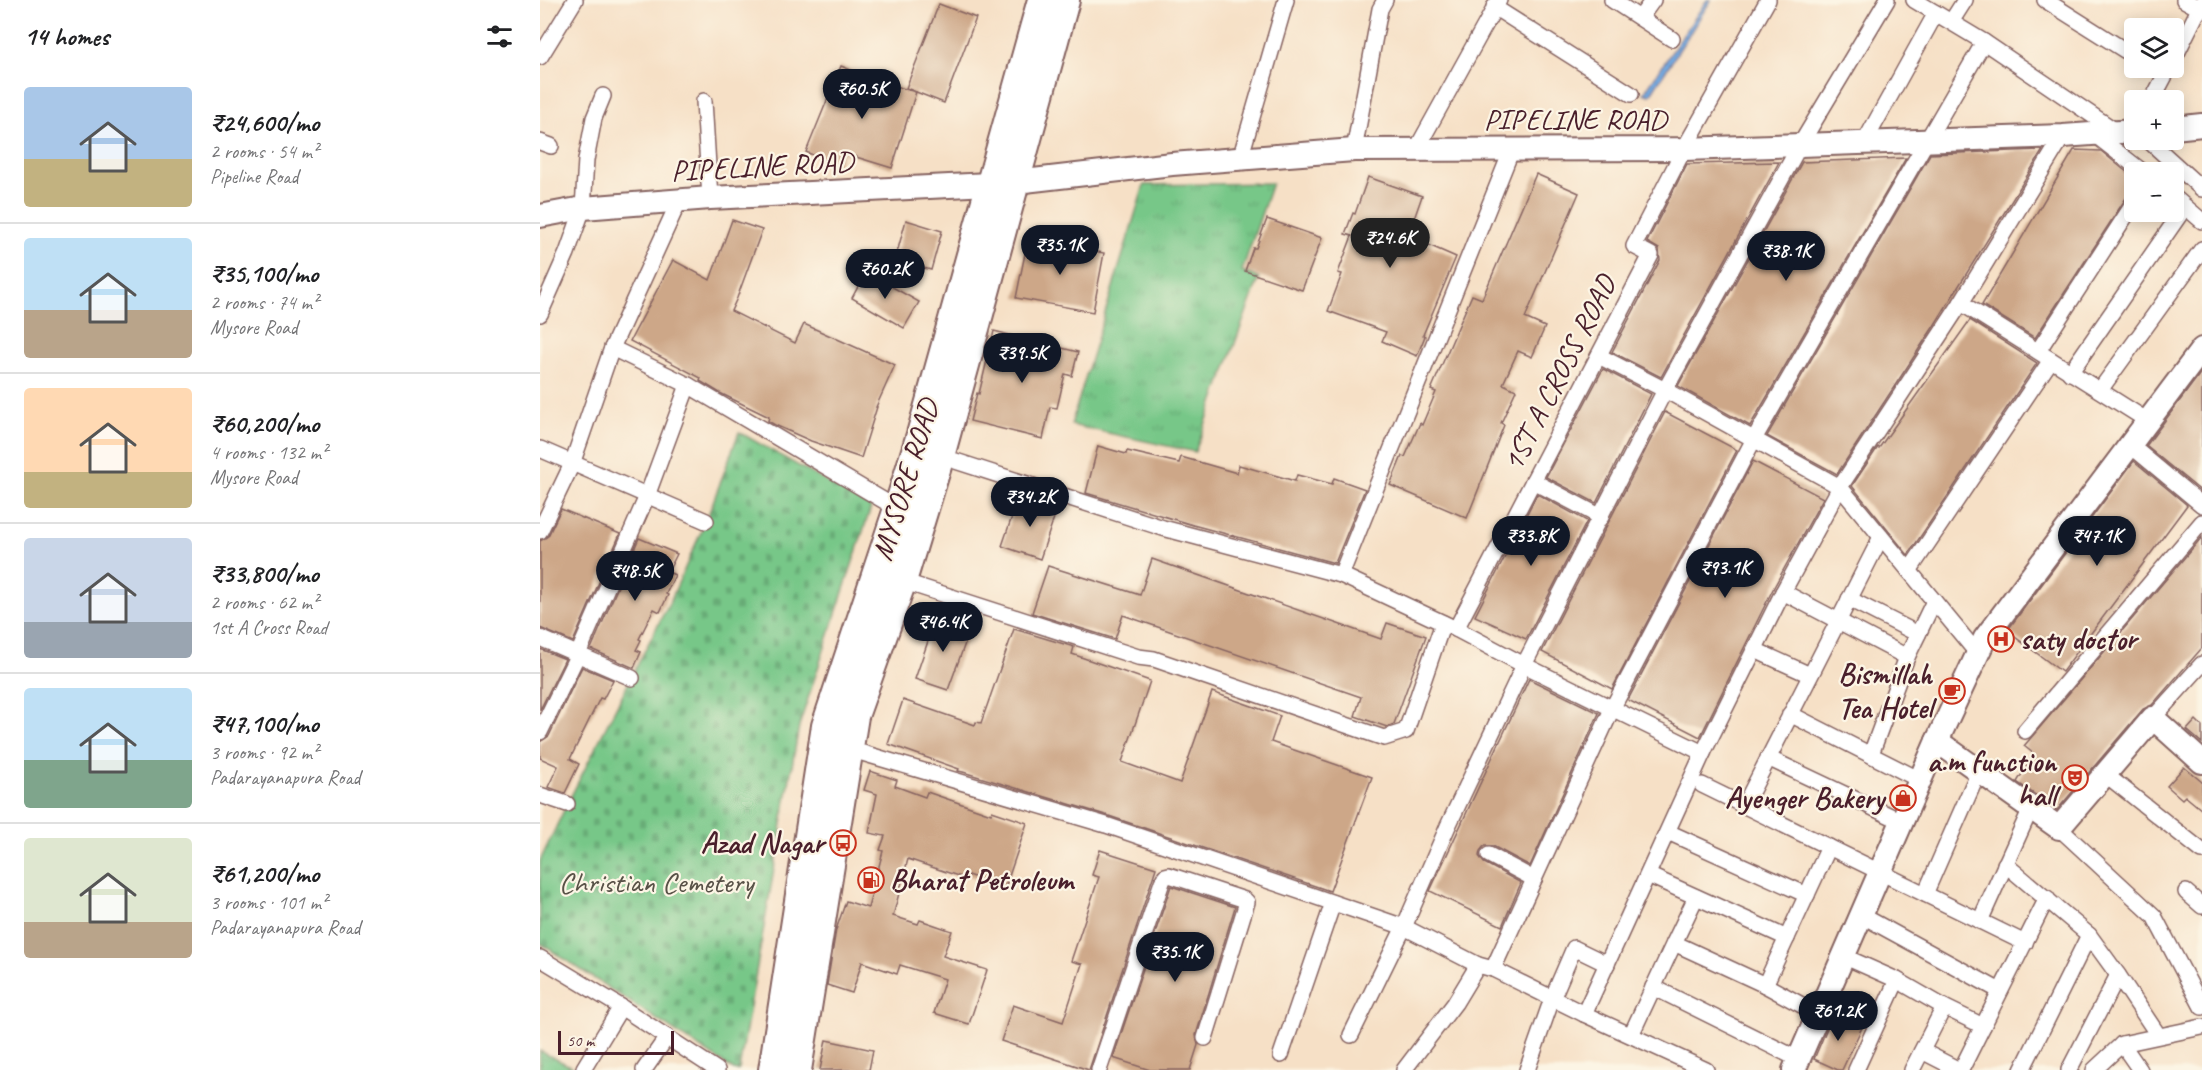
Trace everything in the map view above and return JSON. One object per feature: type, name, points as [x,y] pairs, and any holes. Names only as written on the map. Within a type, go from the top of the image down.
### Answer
[{"type":"highway","name":"MYSORE ROAD","points":[[797,1070],[854,716],[902,581],[940,456],[1003,183],[1042,0]]},
{"type":"highway","name":"MYSORE ROAD","points":[[773,1070],[826,726],[1065,0]]},
{"type":"street","points":[[540,57],[575,0]]},
{"type":"street","points":[[1240,159],[1286,0]]},
{"type":"street","points":[[1354,150],[1380,9],[1385,0]]},
{"type":"street","points":[[1612,0],[1672,39]]},
{"type":"street","points":[[1640,18],[1653,0]]},
{"type":"street","points":[[1684,149],[1768,0]]},
{"type":"street","points":[[1351,1035],[1404,927],[1448,826],[1524,665],[1665,390],[1800,145],[1887,0]]},
{"type":"street","points":[[1914,0],[2124,130]]},
{"type":"street","points":[[1951,22],[1965,0]]},
{"type":"street","points":[[2045,0],[2124,50]]},
{"type":"street","points":[[2184,0],[2201,7],[2184,40]]},
{"type":"street","points":[[1416,150],[1496,4],[1631,94]]},
{"type":"street","points":[[1863,143],[1936,13]]},
{"type":"street","points":[[1494,969],[1612,709],[1754,439],[1929,141],[1984,42]]},
{"type":"street","points":[[540,314],[567,253],[583,208],[586,160],[594,118],[603,96]]},
{"type":"street","points":[[704,101],[710,198]]},
{"type":"street","points":[[2184,127],[2202,125]]},
{"type":"street","name":"PIPELINE ROAD","points":[[540,216],[583,208],[710,198],[1003,183],[1172,164],[1354,150],[1684,149],[2063,136],[2124,131]]},
{"type":"street","points":[[2094,134],[2130,162]]},
{"type":"street","points":[[1584,1014],[1703,753],[1783,592],[1840,487],[1961,303],[2063,136]]},
{"type":"street","points":[[1341,574],[1512,149]]},
{"type":"street","name":"1ST A CROSS ROAD","points":[[902,581],[1138,657],[1154,659],[1384,738],[1406,731],[1450,626],[1533,481],[1650,255],[1634,246],[1684,149]]},
{"type":"street","points":[[2159,150],[2202,189]]},
{"type":"street","points":[[540,531],[573,464],[612,348],[679,201]]},
{"type":"street","points":[[2184,206],[2202,221]]},
{"type":"street","points":[[2038,351],[2124,218]]},
{"type":"street","points":[[2070,373],[2166,222]]},
{"type":"street","points":[[2100,390],[2202,249]]},
{"type":"street","points":[[1961,303],[2148,421]]},
{"type":"street","points":[[612,348],[688,385],[898,509]]},
{"type":"street","points":[[1653,987],[1796,1064],[1901,821],[1985,638],[2202,349]]},
{"type":"street","points":[[1599,356],[1840,487],[1977,653]]},
{"type":"street","points":[[1909,571],[2051,360]]},
{"type":"street","points":[[540,732],[578,654],[647,496],[688,385]]},
{"type":"street","points":[[2130,445],[2202,505]]},
{"type":"street","points":[[540,449],[706,521]]},
{"type":"street","points":[[940,456],[1163,528],[1341,574],[1703,753]]},
{"type":"street","points":[[1533,481],[1601,517]]},
{"type":"street","points":[[2025,731],[2202,522]]},
{"type":"street","points":[[1744,806],[1881,537]]},
{"type":"street","points":[[1783,592],[1907,657]]},
{"type":"street","points":[[1849,599],[1918,634]]},
{"type":"street","points":[[1871,754],[1907,657],[1934,601]]},
{"type":"street","points":[[540,638],[632,678]]},
{"type":"street","points":[[1755,650],[1810,675]]},
{"type":"street","points":[[2059,828],[2202,664]]},
{"type":"street","points":[[1790,714],[1920,780]]},
{"type":"street","points":[[2153,718],[2202,762]]},
{"type":"street","points":[[1937,741],[2059,828],[2154,916],[2202,1007]]},
{"type":"street","points":[[849,749],[1106,825],[1404,927],[1478,965],[1494,969],[1552,999],[1706,1070]]},
{"type":"street","points":[[1768,758],[1901,821]]},
{"type":"street","points":[[1925,894],[1980,771]]},
{"type":"street","points":[[2105,774],[2202,850]]},
{"type":"street","points":[[1702,785],[2025,943]]},
{"type":"street","points":[[540,795],[567,804]]},
{"type":"street","points":[[1980,921],[2031,808]]},
{"type":"street","points":[[1668,832],[1807,896]]},
{"type":"street","points":[[1765,985],[1829,847]]},
{"type":"street","points":[[1489,855],[1534,879]]},
{"type":"street","points":[[1188,880],[1197,856]]},
{"type":"street","points":[[2005,864],[2089,935],[2158,1035]]},
{"type":"street","points":[[1236,897],[1245,873]]},
{"type":"street","points":[[1099,1070],[1162,882],[1165,876],[1169,875],[1245,900],[1247,906],[1205,1038]]},
{"type":"street","points":[[1648,875],[1787,938]]},
{"type":"street","points":[[2186,892],[2202,906]]},
{"type":"street","points":[[1631,1035],[1696,897]]},
{"type":"street","points":[[1922,1051],[1960,1070],[2047,898]]},
{"type":"street","points":[[1281,1055],[1333,903]]},
{"type":"street","points":[[1861,915],[2000,991]]},
{"type":"street","points":[[2022,1070],[2089,935]]},
{"type":"street","points":[[1674,943],[1765,985],[1818,1014]]},
{"type":"street","points":[[1527,1070],[1552,999],[1574,948],[1607,964]]},
{"type":"street","points":[[1843,956],[1897,980],[1983,1026]]},
{"type":"street","points":[[540,958],[621,1007],[717,1070]]},
{"type":"street","points":[[1404,1070],[1455,1003],[1478,965]]},
{"type":"street","points":[[2069,1070],[2118,975]]},
{"type":"street","points":[[1856,1070],[1897,980]]},
{"type":"street","points":[[584,1068],[621,1007]]},
{"type":"street","points":[[1912,1070],[1944,1007]]},
{"type":"street","points":[[2094,1070],[2122,1044],[2202,1027]]},
{"type":"street","points":[[644,1070],[667,1037]]},
{"type":"street","points":[[2122,1044],[2140,1070]]},
{"type":"green space","points":[[1272,183],[1242,271],[1259,278],[1195,452],[1071,425],[1144,185]]},
{"type":"green space","name":"Christian Cemetery","points":[[739,432],[871,507],[799,726],[739,1070],[734,1070],[540,943],[540,861],[672,597],[706,521]]},
{"type":"green space","points":[[540,1051],[578,1070],[540,1070]]},
{"type":"water","points":[[1707,0],[1711,0],[1650,95],[1644,93]]},
{"type":"building","points":[[939,4],[976,18],[944,103],[906,88]]},
{"type":"building","points":[[841,66],[880,82],[916,92],[892,168],[843,153],[838,166],[806,152]]},
{"type":"building","points":[[2043,150],[1934,326],[1837,474],[1767,436],[1930,154]]},
{"type":"building","points":[[2074,150],[2101,151],[2124,170],[2124,201],[2035,338],[1982,305]]},
{"type":"building","points":[[1906,158],[1750,426],[1678,386],[1802,162]]},
{"type":"building","points":[[1779,162],[1661,377],[1612,352],[1660,260],[1659,249],[1647,242],[1687,164]]},
{"type":"building","points":[[1536,174],[1579,193],[1525,318],[1545,327],[1532,357],[1518,351],[1503,384],[1516,390],[1501,423],[1504,425],[1467,518],[1390,485],[1402,456],[1405,457],[1420,423],[1422,425],[1436,392],[1431,390],[1472,295],[1482,299]]},
{"type":"building","points":[[1368,177],[1422,196],[1408,236],[1456,257],[1423,335],[1425,336],[1417,356],[1382,341],[1386,332],[1328,311],[1342,274],[1338,273],[1352,236],[1345,234]]},
{"type":"building","points":[[1267,219],[1322,238],[1302,290],[1245,271]]},
{"type":"building","points":[[732,220],[762,230],[731,311],[795,343],[804,324],[895,365],[876,407],[861,458],[811,441],[775,425],[768,421],[769,417],[720,393],[700,381],[701,378],[630,341],[673,260],[710,280]]},
{"type":"building","points":[[906,220],[942,231],[931,270],[895,260]]},
{"type":"building","points":[[1028,239],[1104,253],[1093,312],[1016,298]]},
{"type":"building","points":[[866,272],[919,302],[904,328],[852,298]]},
{"type":"building","points":[[1970,320],[2037,363],[1908,555],[1852,486]]},
{"type":"building","points":[[994,331],[1078,352],[1072,376],[1065,374],[1057,408],[1050,407],[1043,439],[970,421]]},
{"type":"building","points":[[1603,369],[1651,394],[1596,503],[1546,477]]},
{"type":"building","points":[[2202,371],[2202,492],[2146,446]]},
{"type":"building","points":[[1665,412],[1737,450],[1612,689],[1542,652]]},
{"type":"building","points":[[1098,446],[1126,454],[1127,451],[1179,463],[1181,457],[1237,473],[1239,465],[1295,481],[1297,475],[1332,484],[1334,478],[1365,489],[1335,563],[1193,525],[1086,493]]},
{"type":"building","points":[[1753,461],[1823,498],[1774,587],[1700,737],[1628,700]]},
{"type":"building","points":[[2134,461],[2187,505],[2062,672],[2007,631]]},
{"type":"building","points":[[1537,494],[1587,521],[1526,639],[1475,616]]},
{"type":"building","points":[[1019,496],[1057,509],[1040,559],[1002,546]]},
{"type":"building","points":[[561,509],[620,534],[573,642],[540,628],[540,541],[548,536]]},
{"type":"building","points":[[2202,537],[2202,648],[2152,705],[2143,709],[2057,810],[2017,782],[2034,754],[2024,746]]},
{"type":"building","points":[[639,538],[677,554],[668,572],[675,575],[666,594],[668,595],[660,612],[654,609],[639,639],[641,640],[636,650],[641,652],[634,668],[591,649]]},
{"type":"building","points":[[1152,559],[1381,639],[1387,623],[1426,636],[1394,724],[1387,727],[1355,716],[1361,697],[1123,615],[1115,639],[1032,613],[1048,566],[1140,595]]},
{"type":"building","points":[[937,615],[971,627],[948,690],[915,679]]},
{"type":"building","points":[[1014,629],[1074,647],[1072,654],[1150,681],[1122,762],[1180,783],[1212,692],[1280,716],[1271,742],[1372,777],[1330,891],[1109,816],[958,771],[959,769],[888,744],[903,700],[975,725],[976,722],[981,723]]},
{"type":"building","points":[[540,649],[565,659],[540,710]]},
{"type":"building","points":[[582,667],[613,680],[603,699],[600,698],[570,759],[579,764],[565,793],[548,787],[558,766],[540,758],[540,742],[549,736]]},
{"type":"building","points":[[1529,679],[1599,713],[1530,866],[1493,846],[1484,846],[1480,851],[1479,856],[1484,863],[1521,883],[1502,926],[1430,891]]},
{"type":"building","points":[[2196,720],[2202,726],[2202,743],[2187,730]]},
{"type":"building","points":[[2184,767],[2202,782],[2202,810],[2185,796],[2182,799],[2167,786]]},
{"type":"building","points":[[870,771],[897,780],[895,786],[925,797],[927,792],[991,814],[992,811],[1027,823],[1005,888],[965,874],[964,878],[908,859],[893,916],[918,924],[920,920],[952,931],[943,956],[987,970],[969,1024],[934,1013],[945,979],[900,965],[897,974],[862,962],[852,993],[827,985],[836,930],[846,901],[868,908],[883,851],[880,850],[885,836],[869,833],[877,794],[864,790]]},
{"type":"building","points":[[1100,850],[1156,868],[1089,1070],[1001,1041],[1013,1005],[1063,1022],[1082,964],[1071,961],[1099,877],[1092,875]]},
{"type":"building","points":[[1171,886],[1235,907],[1196,1035],[1198,1045],[1190,1070],[1150,1070],[1113,1058]]},
{"type":"building","points":[[1834,1012],[1863,1025],[1842,1070],[1814,1059]]},
{"type":"building","points":[[826,1040],[873,1050],[869,1070],[820,1070]]},
{"type":"place","name":"saty doctor","points":[[2001,639]]},
{"type":"place","name":"Bismillah Tea Hotel","points":[[1952,691]]},
{"type":"place","name":"a.m function hall","points":[[2075,778]]},
{"type":"place","name":"Ayenger Bakery","points":[[1903,798]]},
{"type":"place","name":"Azad Nagar","points":[[843,843]]},
{"type":"place","name":"Bharat Petroleum","points":[[871,880]]}]
